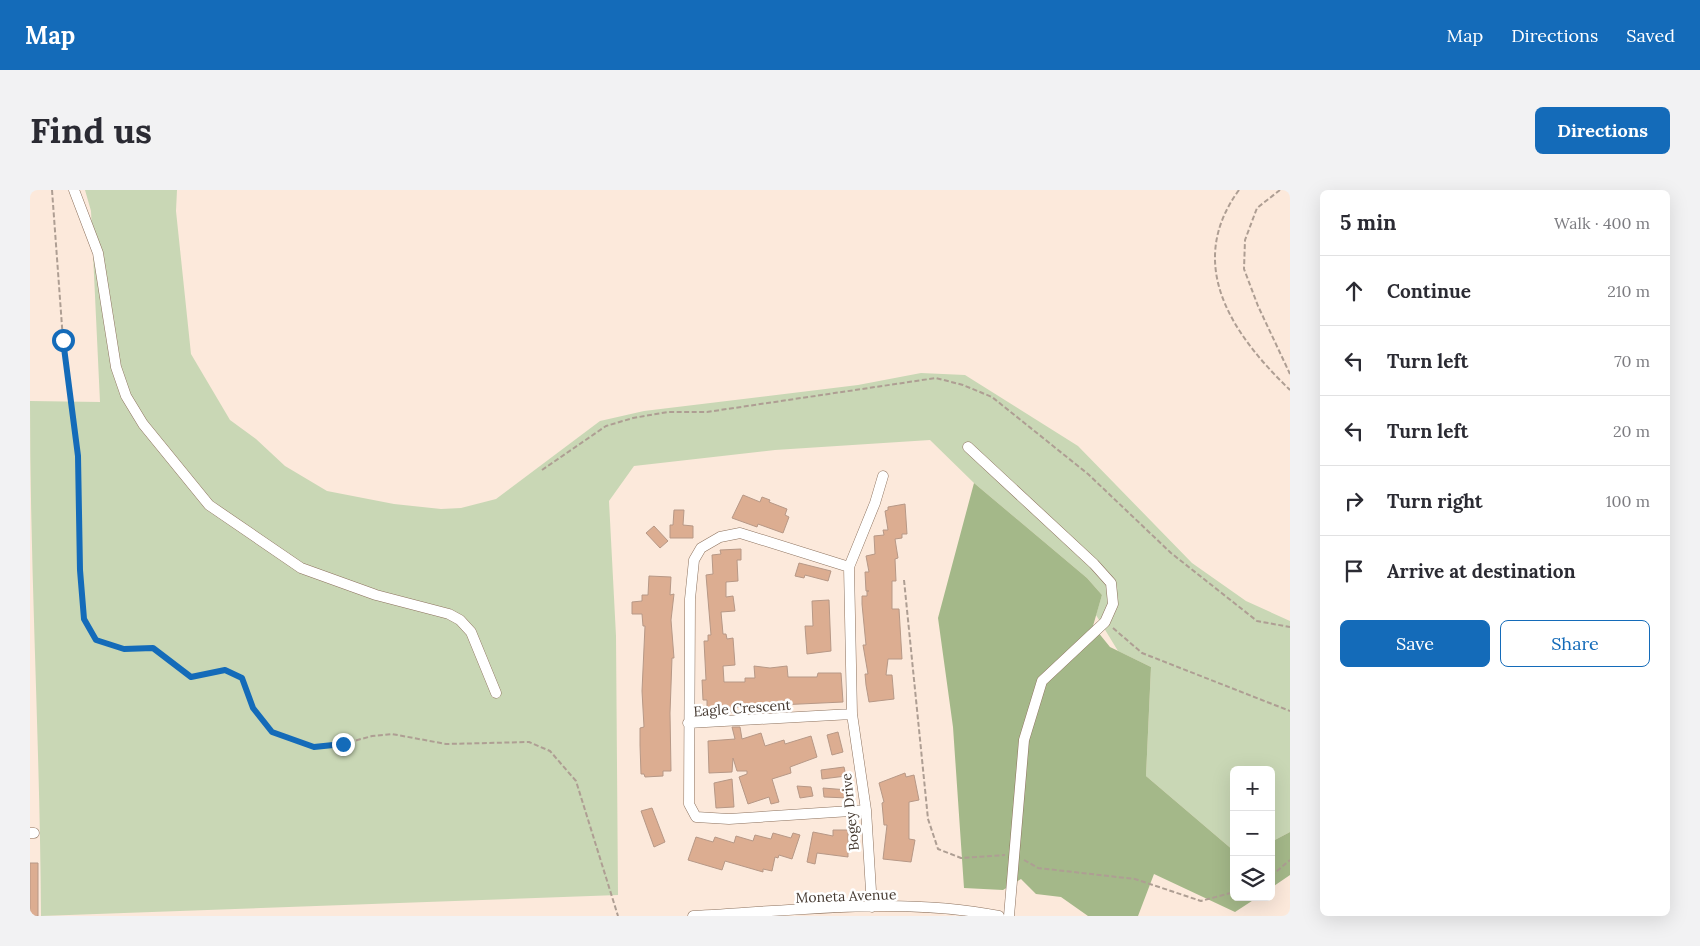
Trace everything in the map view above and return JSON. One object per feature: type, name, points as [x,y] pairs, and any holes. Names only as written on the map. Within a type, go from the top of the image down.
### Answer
[{"type":"street","points":[[74,190],[98,253],[116,367],[126,396],[143,424],[209,505],[302,568],[376,595],[449,614],[460,620],[471,632],[496,693]]},
{"type":"street","points":[[968,447],[1094,564],[1111,583],[1113,604],[1105,622],[1042,681],[1024,740],[1009,916]]},
{"type":"street","points":[[688,723],[690,599],[694,560],[701,548],[720,537],[740,534],[849,567],[875,503],[883,476]]},
{"type":"street","name":"Bogey Drive","points":[[849,567],[852,714],[866,810],[872,907]]},
{"type":"street","name":"Eagle Crescent","points":[[852,714],[688,723],[689,804],[696,817],[729,819],[866,810]]},
{"type":"street","name":"Moneta Avenue","points":[[693,916],[872,907],[898,912],[966,909],[979,914],[999,916]]},
{"type":"path","points":[[52,190],[63,340],[78,456],[80,570],[84,619],[96,640],[124,649],[153,648],[191,677],[225,670],[242,678],[253,708],[272,732],[314,747],[343,744],[372,736],[392,734],[446,744],[529,742],[550,751],[576,781],[618,916]]},
{"type":"path","points":[[1239,190],[1221,220],[1214,255],[1216,283],[1234,322],[1262,363],[1290,390]]},
{"type":"path","points":[[1280,190],[1257,208],[1245,240],[1244,269],[1258,306],[1290,374]]},
{"type":"path","points":[[542,470],[606,426],[633,418],[668,412],[707,412],[936,378],[963,385],[992,397],[1088,474],[1172,553],[1257,621],[1290,627]]},
{"type":"path","points":[[904,580],[928,819],[938,849],[961,858],[1014,855],[1038,868],[1135,879],[1201,901],[1230,893]]},
{"type":"path","points":[[1105,622],[1142,653],[1290,711]]},
{"type":"path","points":[[1275,873],[1290,860]]},
{"type":"green space","points":[[85,190],[177,190],[176,211],[191,354],[230,420],[256,439],[285,466],[327,491],[394,504],[441,509],[461,508],[496,499],[600,421],[644,411],[858,385],[921,373],[965,375],[1078,446],[1192,563],[1246,601],[1290,621],[1290,832],[1275,840],[1275,766],[1230,766],[1230,848],[1146,776],[1151,667],[1118,651],[1096,615],[1102,595],[1087,578],[974,483],[930,440],[775,450],[634,466],[609,501],[616,636],[618,895],[41,916],[30,401],[100,402],[91,211]]},
{"type":"green space","points":[[974,483],[1087,578],[1102,595],[1093,626],[1110,647],[1151,667],[1146,776],[1230,848],[1230,901],[1252,901],[1235,912],[1154,874],[1138,916],[1088,916],[1061,897],[1036,894],[1021,879],[1003,890],[964,888],[953,727],[938,618]]},
{"type":"green space","points":[[1290,832],[1290,875],[1275,885],[1275,856],[1275,840]]},
{"type":"building","points":[[743,495],[760,502],[762,497],[787,509],[785,515],[789,517],[783,533],[758,524],[757,527],[732,518]]},
{"type":"building","points":[[905,504],[907,534],[902,534],[902,538],[895,539],[898,558],[895,559],[896,581],[892,581],[892,609],[899,609],[902,659],[888,659],[886,675],[892,675],[894,699],[869,702],[865,674],[868,674],[863,645],[866,645],[862,604],[862,596],[867,596],[865,572],[869,572],[866,556],[875,554],[874,536],[884,535],[883,530],[888,530],[885,511],[888,510],[888,507]]},
{"type":"building","points":[[674,510],[684,510],[683,525],[693,526],[693,538],[670,538],[670,525],[673,525]]},
{"type":"building","points":[[654,526],[668,541],[660,548],[646,533]]},
{"type":"building","points":[[741,549],[741,560],[737,560],[738,581],[726,582],[726,597],[733,596],[735,611],[721,612],[723,634],[726,634],[727,639],[733,638],[735,665],[723,666],[724,682],[745,682],[745,678],[755,678],[754,666],[770,668],[787,666],[788,677],[817,677],[818,673],[841,673],[843,702],[736,707],[736,712],[722,712],[722,709],[707,710],[707,700],[703,700],[702,680],[706,680],[704,641],[708,641],[708,635],[711,635],[706,575],[713,574],[712,555],[721,554],[720,550]]},
{"type":"building","points":[[799,563],[831,571],[828,581],[805,575],[804,578],[795,576]]},
{"type":"building","points":[[649,576],[671,577],[670,595],[674,594],[671,620],[674,658],[672,658],[670,713],[671,771],[663,771],[663,776],[645,777],[644,774],[641,774],[640,728],[644,727],[642,691],[645,626],[643,626],[642,614],[632,614],[632,602],[642,601],[642,595],[648,595]]},
{"type":"building","points":[[829,600],[831,651],[807,654],[805,626],[813,626],[812,601]]},
{"type":"building","points":[[732,727],[740,727],[742,739],[761,733],[765,746],[784,740],[785,744],[811,736],[817,757],[790,767],[791,773],[772,779],[779,802],[771,804],[769,797],[748,804],[739,777],[747,774],[747,771],[737,771],[733,758],[732,772],[709,773],[708,741],[735,739]]},
{"type":"building","points":[[838,732],[843,752],[832,755],[827,735]]},
{"type":"building","points":[[844,767],[846,776],[822,779],[821,770]]},
{"type":"building","points":[[905,773],[906,777],[914,775],[919,800],[909,802],[909,839],[915,840],[911,862],[883,859],[887,825],[884,825],[882,803],[884,802],[879,783]]},
{"type":"building","points":[[732,779],[734,807],[716,808],[714,783]]},
{"type":"building","points":[[797,786],[811,787],[813,796],[800,798]]},
{"type":"building","points":[[823,788],[848,790],[848,798],[824,797]]},
{"type":"building","points":[[652,808],[665,842],[654,847],[641,811]]},
{"type":"building","points":[[833,830],[848,830],[848,857],[817,853],[815,864],[807,862],[813,832],[833,836]]},
{"type":"building","points":[[773,833],[791,838],[793,833],[800,835],[792,859],[779,855],[778,858],[775,857],[772,871],[763,869],[763,872],[725,861],[722,870],[688,860],[696,837],[713,842],[715,837],[734,843],[736,836],[753,841],[755,835],[771,839]]},
{"type":"building","points":[[30,863],[38,863],[38,916],[30,916]]},
{"type":"route","points":[[63,340],[78,456],[80,570],[84,619],[96,640],[124,649],[153,648],[191,677],[225,670],[242,678],[253,708],[272,732],[314,747],[343,744]]}]
